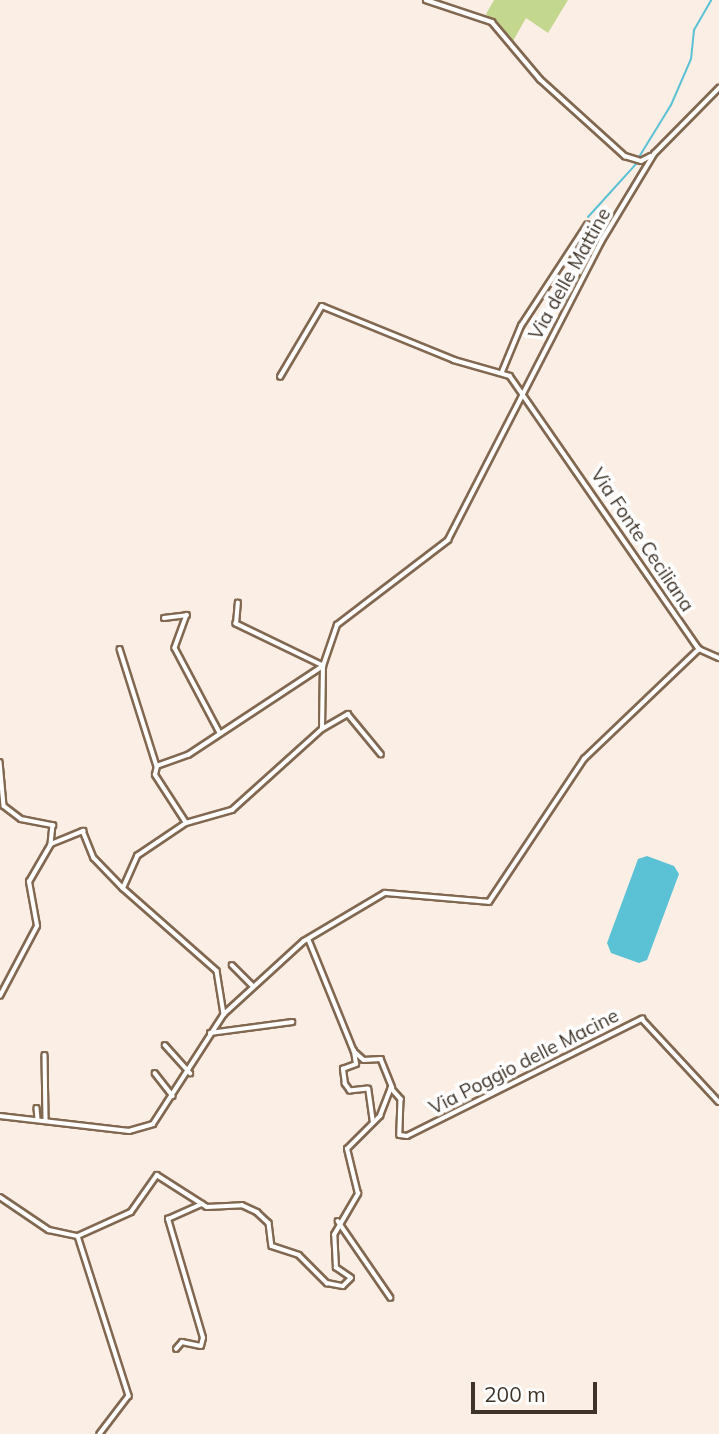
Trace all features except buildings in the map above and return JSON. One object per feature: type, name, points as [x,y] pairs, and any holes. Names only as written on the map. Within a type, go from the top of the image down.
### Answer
[{"type":"street","points":[[426,0],[492,22],[540,79],[625,156],[641,161],[654,154],[719,88]]},
{"type":"street","name":"Via delle Mattine","points":[[322,729],[323,666],[337,625],[448,540],[525,393],[556,319],[654,154]]},
{"type":"street","points":[[641,161],[645,170]]},
{"type":"street","name":"Via delle Mattine","points":[[502,372],[521,326],[587,225]]},
{"type":"street","points":[[280,377],[323,306],[454,360],[502,372],[525,393]]},
{"type":"street","name":"Via Fonte Ceciliana","points":[[525,393],[699,649]]},
{"type":"street","points":[[238,603],[236,624],[323,666]]},
{"type":"street","points":[[164,618],[187,615],[175,648],[220,733]]},
{"type":"street","points":[[120,649],[157,766],[155,775],[186,822]]},
{"type":"street","points":[[0,1116],[129,1132],[153,1124],[190,1073],[210,1033],[224,1014],[253,986],[309,940],[385,893],[489,902],[584,759],[699,649],[719,658]]},
{"type":"street","points":[[157,766],[220,733],[323,666]]},
{"type":"street","points":[[123,888],[137,856],[186,822],[232,810],[322,729],[348,714],[381,754]]},
{"type":"street","points":[[0,762],[4,806],[21,819],[53,825],[51,844],[29,882],[37,926],[0,996]]},
{"type":"street","points":[[51,844],[83,831],[94,858],[123,888],[217,971],[224,1014]]},
{"type":"street","points":[[309,940],[354,1051],[356,1065],[343,1069],[345,1084],[350,1091],[368,1089],[373,1097],[373,1125]]},
{"type":"street","points":[[232,965],[253,986]]},
{"type":"street","name":"Via Poggio delle Macine","points":[[354,1051],[364,1060],[380,1059],[403,1108],[401,1135],[407,1136],[642,1019],[719,1101]]},
{"type":"street","points":[[210,1033],[292,1022]]},
{"type":"street","points":[[165,1045],[190,1073]]},
{"type":"street","points":[[45,1055],[46,1121]]},
{"type":"street","points":[[155,1073],[173,1096]]},
{"type":"street","points":[[0,1197],[56,1234],[78,1236],[131,1212],[155,1175],[202,1205],[257,1212],[269,1223],[274,1247],[299,1255],[327,1283],[343,1286],[351,1280],[334,1264],[338,1222],[358,1194],[347,1149],[373,1125],[393,1088]]},
{"type":"street","points":[[37,1108],[38,1120]]},
{"type":"street","points":[[176,1349],[182,1342],[201,1346],[203,1338],[168,1219],[202,1205]]},
{"type":"street","points":[[338,1222],[391,1298]]},
{"type":"street","points":[[78,1236],[129,1396],[100,1434]]},
{"type":"green space","points":[[494,0],[568,0],[548,33],[526,18],[513,41],[486,14]]},
{"type":"water","points":[[647,856],[674,866],[679,874],[647,960],[639,963],[611,953],[607,943],[638,859]]},
{"type":"waterway","points":[[639,157],[671,105],[691,59],[694,30],[711,0]]},
{"type":"waterway","points":[[588,217],[636,164]]}]
